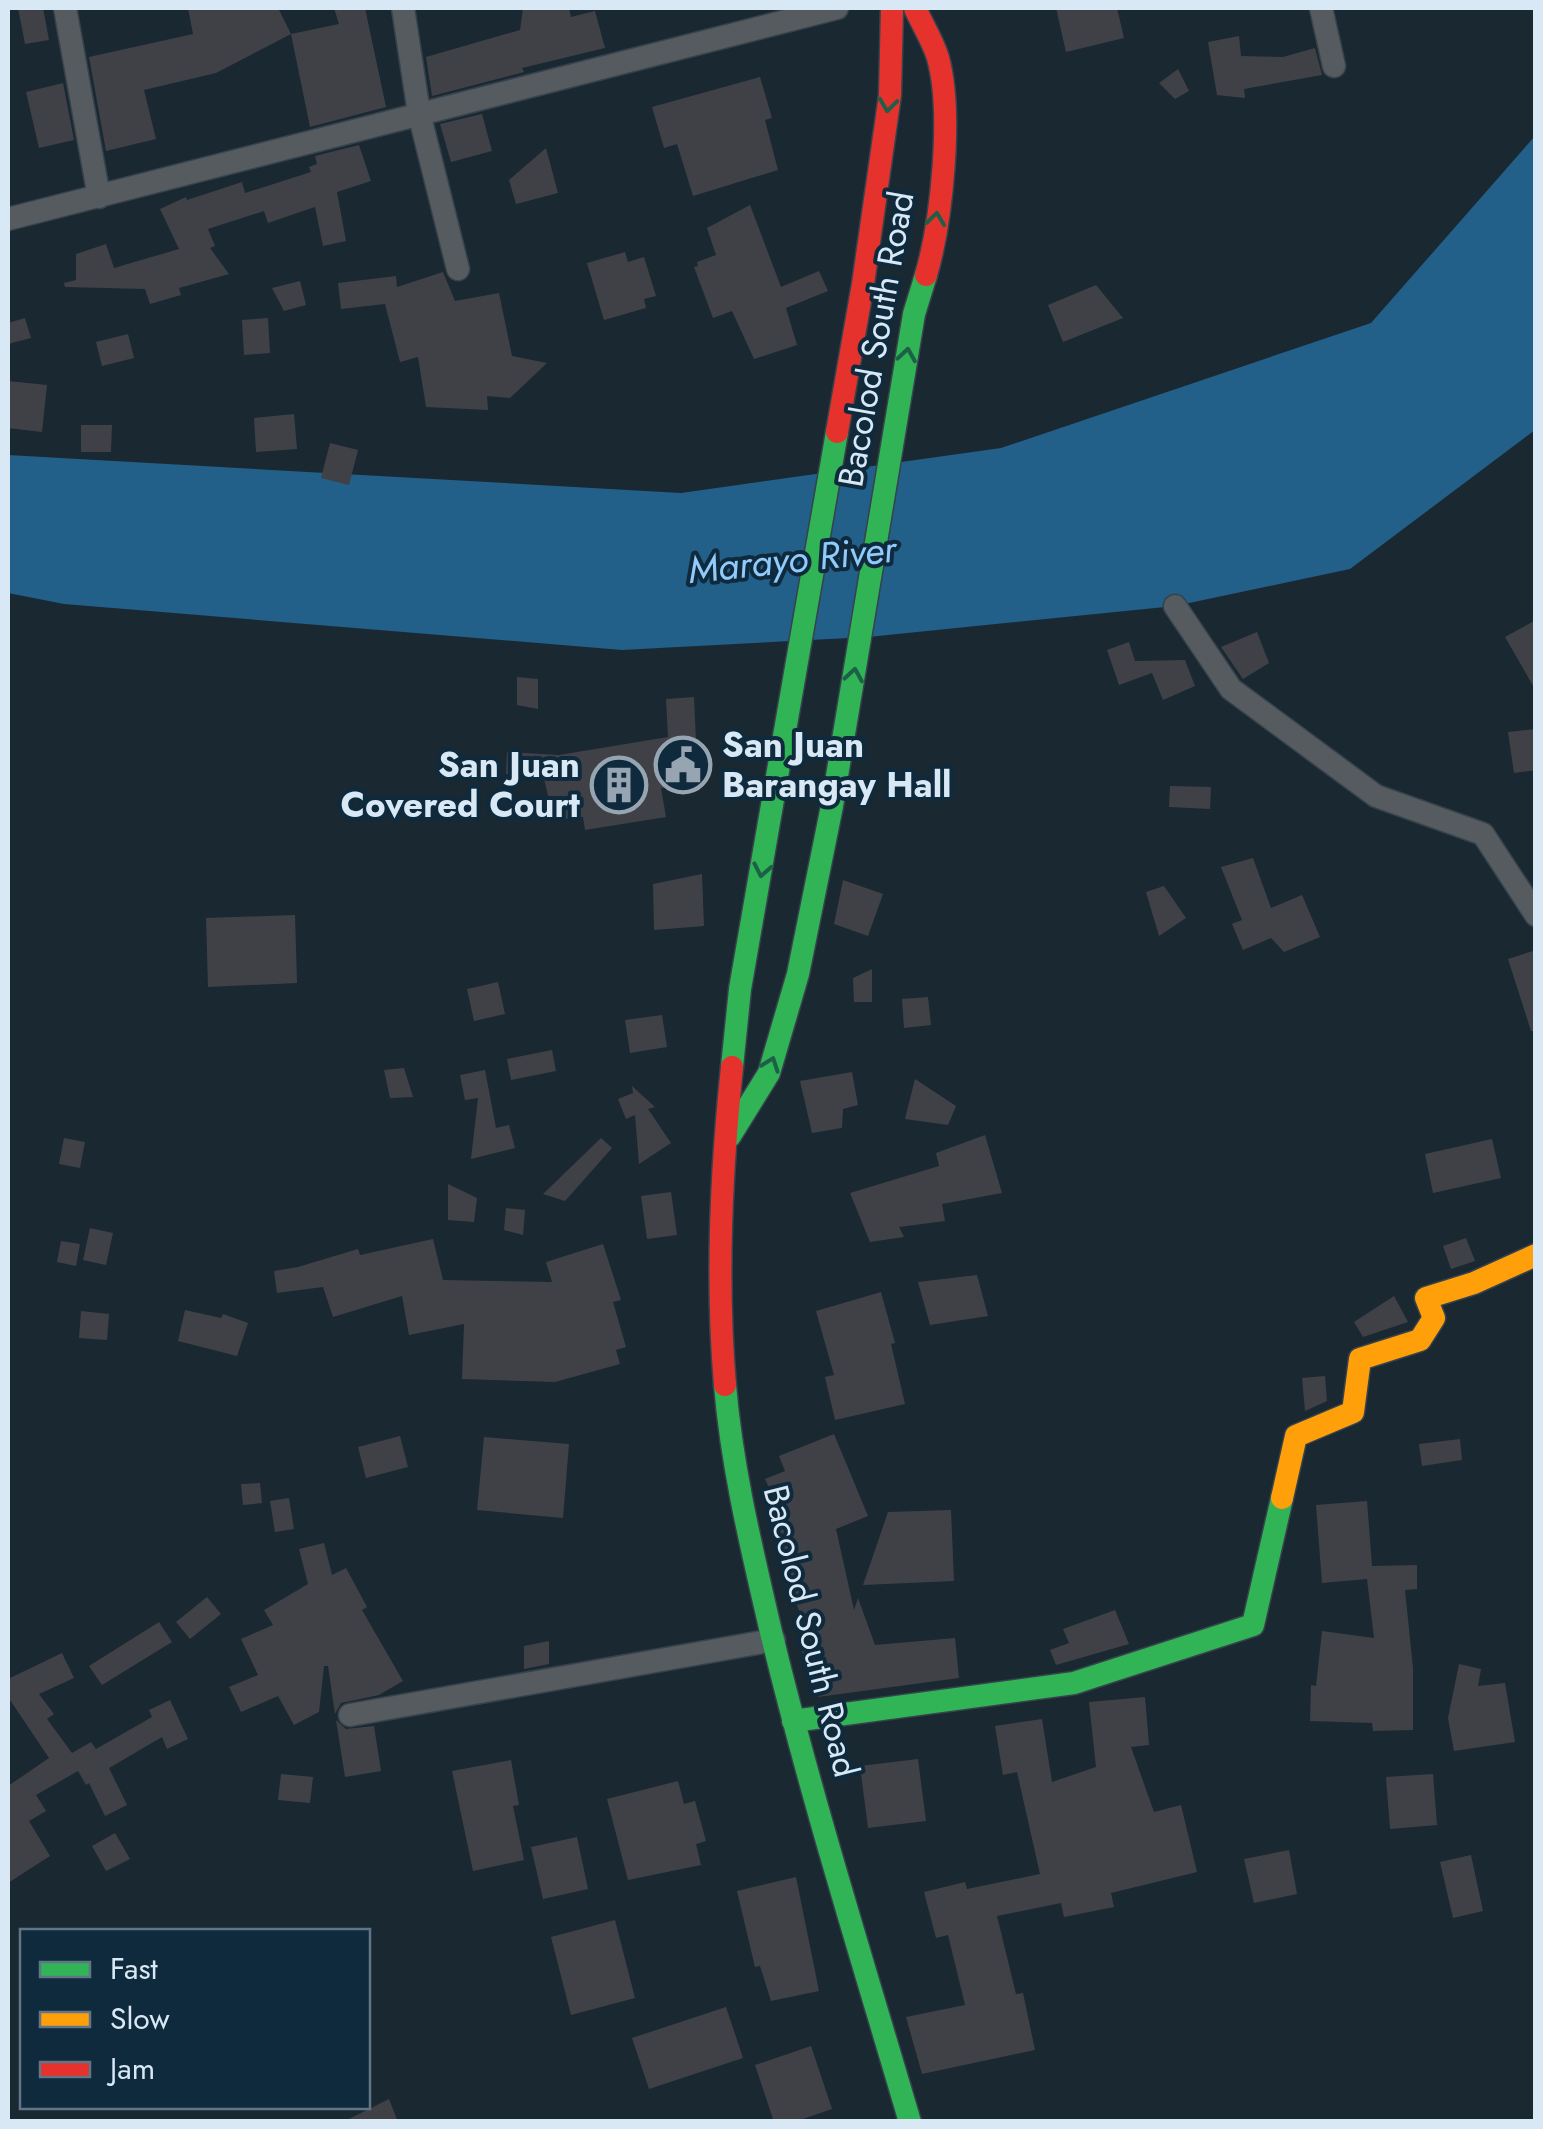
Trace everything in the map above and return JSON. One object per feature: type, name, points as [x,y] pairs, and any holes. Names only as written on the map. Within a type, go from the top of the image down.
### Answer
[{"type":"main road","name":"Bacolod South Road","points":[[892,8],[890,95],[863,284],[740,988],[724,1145],[722,1350],[729,1434],[744,1514],[793,1722],[910,2122]]},
{"type":"main road","name":"Bacolod South Road","points":[[724,1145],[769,1073],[798,974],[832,806],[914,314],[932,252],[946,138],[938,58],[915,8]]},
{"type":"main road","points":[[793,1722],[1074,1683],[1253,1625],[1296,1436],[1352,1412],[1360,1359],[1420,1340],[1434,1318],[1426,1298],[1474,1283],[1536,1255]]},
{"type":"street","points":[[65,8],[100,197]]},
{"type":"street","points":[[403,8],[419,113],[458,269]]},
{"type":"street","points":[[8,220],[837,8]]},
{"type":"street","points":[[1322,8],[1334,66]]},
{"type":"street","points":[[1175,606],[1231,689],[1376,796],[1483,834],[1536,914]]},
{"type":"street","points":[[350,1716],[774,1640]]},
{"type":"water","name":"Marayo River","points":[[1535,136],[1535,430],[1350,569],[1175,606],[868,637],[622,650],[64,604],[8,593],[8,455],[681,493],[1001,448],[1371,323]]},
{"type":"building","points":[[18,8],[43,8],[49,40],[25,44]]},
{"type":"building","points":[[188,8],[278,8],[291,34],[216,73],[144,90],[156,139],[106,151],[89,57],[193,34]]},
{"type":"building","points":[[334,8],[365,8],[386,107],[310,127],[291,34],[339,24]]},
{"type":"building","points":[[523,8],[569,8],[571,17],[595,11],[605,48],[432,96],[426,57],[520,30]]},
{"type":"building","points":[[1056,8],[1117,8],[1124,38],[1066,52]]},
{"type":"building","points":[[1239,36],[1241,56],[1283,57],[1315,48],[1322,75],[1244,89],[1245,98],[1217,95],[1208,42]]},
{"type":"building","points":[[1178,69],[1189,91],[1175,99],[1159,83]]},
{"type":"building","points":[[760,77],[772,118],[765,120],[778,170],[693,196],[677,144],[664,148],[652,107]]},
{"type":"building","points":[[63,83],[74,140],[39,148],[26,92]]},
{"type":"building","points":[[482,114],[492,151],[451,162],[440,124]]},
{"type":"building","points":[[359,145],[371,181],[337,192],[346,241],[323,246],[315,207],[268,223],[264,211],[208,229],[215,246],[210,248],[229,274],[179,288],[181,295],[150,304],[145,289],[65,287],[64,283],[76,280],[76,254],[106,244],[114,268],[179,249],[160,209],[186,197],[187,200],[242,182],[245,193],[311,172],[309,167],[317,164],[315,156]]},
{"type":"building","points":[[546,148],[558,193],[516,204],[509,180]]},
{"type":"building","points":[[750,205],[781,287],[819,271],[828,291],[786,308],[797,345],[754,359],[732,311],[713,318],[694,267],[716,255],[707,228]]},
{"type":"building","points":[[625,252],[628,262],[644,257],[656,296],[644,299],[646,308],[604,320],[587,263]]},
{"type":"building","points":[[443,272],[455,301],[499,293],[512,356],[547,363],[510,398],[487,396],[488,410],[426,407],[418,357],[400,362],[385,304],[341,309],[338,283],[396,276],[397,287]]},
{"type":"building","points":[[300,281],[306,305],[284,311],[272,288]]},
{"type":"building","points":[[1096,285],[1123,318],[1063,342],[1048,305]]},
{"type":"building","points":[[25,318],[31,338],[8,344],[8,323]]},
{"type":"building","points":[[268,318],[270,353],[244,355],[242,320]]},
{"type":"building","points":[[128,334],[134,358],[102,366],[96,342]]},
{"type":"building","points":[[8,381],[47,385],[42,432],[8,428]]},
{"type":"building","points":[[294,414],[297,449],[256,452],[254,418]]},
{"type":"building","points":[[81,425],[112,425],[111,452],[81,452]]},
{"type":"building","points":[[330,443],[358,450],[349,485],[321,478]]},
{"type":"building","points":[[1536,620],[1536,691],[1505,637]]},
{"type":"building","points":[[1257,632],[1269,663],[1243,679],[1221,647]]},
{"type":"building","points":[[1129,642],[1135,661],[1185,660],[1195,686],[1163,700],[1152,673],[1119,685],[1107,650]]},
{"type":"building","points":[[517,677],[538,679],[538,709],[517,705]]},
{"type":"building","points":[[694,697],[698,785],[661,788],[666,817],[585,830],[583,817],[554,820],[543,775],[506,774],[507,752],[559,755],[668,737],[666,699]]},
{"type":"building","points":[[1536,729],[1536,770],[1514,773],[1508,732]]},
{"type":"building","points":[[1170,786],[1211,787],[1210,809],[1169,807]]},
{"type":"building","points":[[1253,858],[1271,908],[1302,895],[1320,937],[1284,952],[1271,938],[1243,950],[1232,924],[1242,920],[1221,867]]},
{"type":"building","points":[[702,874],[704,926],[654,930],[653,884]]},
{"type":"building","points":[[843,880],[883,894],[868,936],[834,924]]},
{"type":"building","points":[[1164,886],[1186,918],[1159,936],[1146,892]]},
{"type":"building","points":[[295,915],[297,983],[208,987],[206,918]]},
{"type":"building","points":[[1536,950],[1536,1031],[1531,1031],[1508,959]]},
{"type":"building","points":[[872,969],[872,1002],[854,1002],[853,978]]},
{"type":"building","points":[[498,982],[505,1014],[474,1021],[467,989]]},
{"type":"building","points":[[928,997],[931,1025],[904,1028],[902,999]]},
{"type":"building","points":[[662,1015],[667,1047],[630,1053],[625,1020]]},
{"type":"building","points":[[552,1050],[556,1071],[511,1080],[507,1059]]},
{"type":"building","points":[[404,1068],[413,1097],[390,1098],[384,1070]]},
{"type":"building","points":[[485,1070],[496,1128],[509,1125],[515,1148],[471,1159],[478,1098],[465,1100],[460,1075]]},
{"type":"building","points":[[852,1072],[858,1105],[843,1109],[842,1128],[812,1133],[800,1081]]},
{"type":"building","points":[[915,1079],[956,1106],[948,1125],[905,1119]]},
{"type":"building","points":[[632,1086],[655,1107],[648,1109],[671,1143],[639,1164],[635,1115],[626,1119],[618,1099],[633,1093]]},
{"type":"building","points":[[985,1135],[1002,1193],[942,1204],[945,1221],[899,1227],[904,1237],[870,1242],[850,1193],[939,1166],[936,1153]]},
{"type":"building","points":[[64,1138],[85,1142],[80,1168],[59,1164]]},
{"type":"building","points":[[601,1138],[612,1148],[565,1201],[543,1194]]},
{"type":"building","points":[[1492,1139],[1501,1178],[1433,1193],[1425,1154]]},
{"type":"building","points":[[448,1184],[477,1198],[474,1222],[448,1220]]},
{"type":"building","points":[[671,1192],[677,1235],[647,1239],[641,1196]]},
{"type":"building","points":[[506,1208],[525,1210],[523,1235],[504,1230]]},
{"type":"building","points":[[90,1228],[113,1233],[106,1265],[83,1260]]},
{"type":"building","points":[[1466,1238],[1475,1261],[1451,1269],[1443,1246]]},
{"type":"building","points":[[433,1239],[443,1280],[552,1282],[546,1262],[603,1244],[621,1300],[613,1302],[626,1347],[616,1350],[620,1364],[555,1382],[462,1379],[464,1324],[409,1335],[402,1296],[333,1317],[323,1287],[277,1293],[274,1271],[358,1249],[360,1255]]},
{"type":"building","points":[[61,1241],[80,1244],[76,1266],[57,1262]]},
{"type":"building","points":[[977,1275],[988,1316],[930,1325],[918,1282]]},
{"type":"building","points":[[881,1292],[895,1343],[891,1344],[905,1404],[835,1420],[825,1377],[834,1375],[816,1311]]},
{"type":"building","points":[[1394,1296],[1408,1322],[1363,1337],[1354,1322]]},
{"type":"building","points":[[185,1310],[221,1318],[223,1314],[248,1323],[237,1356],[178,1341]]},
{"type":"building","points":[[81,1311],[109,1314],[107,1340],[79,1338]]},
{"type":"building","points":[[1325,1376],[1327,1401],[1305,1411],[1302,1378]]},
{"type":"building","points":[[834,1434],[868,1516],[836,1529],[854,1610],[858,1598],[875,1645],[955,1638],[959,1678],[818,1697],[809,1681],[802,1651],[814,1650],[794,1597],[785,1552],[780,1554],[772,1523],[783,1520],[765,1479],[785,1471],[779,1456]]},
{"type":"building","points":[[400,1436],[408,1467],[366,1478],[358,1447]]},
{"type":"building","points":[[484,1437],[569,1444],[563,1518],[477,1510]]},
{"type":"building","points":[[1460,1439],[1462,1460],[1422,1466],[1419,1444]]},
{"type":"building","points":[[260,1483],[262,1503],[243,1505],[241,1484]]},
{"type":"building","points":[[289,1498],[294,1529],[275,1532],[270,1501]]},
{"type":"building","points":[[1367,1501],[1372,1566],[1417,1565],[1417,1589],[1405,1590],[1413,1668],[1413,1730],[1373,1731],[1372,1723],[1310,1721],[1311,1685],[1316,1686],[1322,1631],[1374,1638],[1367,1579],[1322,1583],[1316,1505]]},
{"type":"building","points":[[951,1510],[954,1581],[863,1585],[888,1512]]},
{"type":"building","points":[[324,1543],[332,1575],[346,1568],[367,1607],[362,1610],[403,1681],[379,1695],[341,1703],[335,1714],[328,1666],[324,1666],[319,1712],[294,1725],[278,1696],[241,1712],[229,1687],[258,1675],[241,1639],[273,1625],[264,1610],[308,1584],[299,1549]]},
{"type":"building","points":[[207,1597],[221,1614],[190,1639],[176,1622]]},
{"type":"building","points":[[1115,1610],[1129,1644],[1056,1665],[1050,1650],[1069,1643],[1063,1629]]},
{"type":"building","points":[[159,1622],[172,1642],[102,1685],[89,1666]]},
{"type":"building","points":[[549,1641],[549,1664],[524,1669],[524,1646]]},
{"type":"building","points":[[62,1653],[74,1678],[39,1694],[54,1714],[47,1719],[72,1753],[91,1742],[96,1749],[152,1717],[149,1710],[170,1700],[188,1739],[167,1749],[162,1737],[109,1768],[127,1805],[105,1816],[89,1783],[86,1785],[78,1771],[36,1795],[46,1811],[29,1821],[50,1856],[8,1883],[8,1786],[49,1758],[8,1697],[8,1679]]},
{"type":"building","points":[[1459,1664],[1481,1669],[1478,1686],[1505,1683],[1515,1742],[1454,1751],[1448,1718]]},
{"type":"building","points":[[1145,1697],[1149,1745],[1131,1747],[1154,1812],[1181,1805],[1197,1872],[1111,1893],[1114,1907],[1064,1917],[1061,1903],[997,1916],[1016,1994],[1023,1993],[1035,2050],[922,2074],[906,2017],[965,2005],[948,1935],[936,1938],[924,1892],[965,1882],[967,1889],[1040,1874],[1017,1772],[1003,1775],[995,1726],[1042,1719],[1052,1782],[1096,1767],[1089,1702]]},
{"type":"building","points":[[336,1720],[346,1729],[374,1726],[381,1771],[345,1777]]},
{"type":"building","points":[[918,1759],[926,1821],[868,1828],[860,1766]]},
{"type":"building","points":[[511,1760],[519,1805],[513,1806],[524,1860],[473,1871],[452,1771]]},
{"type":"building","points":[[281,1774],[313,1777],[310,1803],[278,1800]]},
{"type":"building","points":[[1433,1774],[1437,1825],[1390,1829],[1386,1777]]},
{"type":"building","points":[[678,1781],[684,1804],[695,1801],[706,1841],[696,1844],[701,1865],[628,1880],[607,1799]]},
{"type":"building","points":[[115,1833],[130,1859],[106,1871],[92,1846]]},
{"type":"building","points":[[577,1837],[588,1889],[543,1899],[531,1847]]},
{"type":"building","points":[[1289,1850],[1297,1894],[1254,1903],[1244,1859]]},
{"type":"building","points":[[1471,1855],[1483,1911],[1453,1918],[1440,1862]]},
{"type":"building","points":[[796,1877],[819,1991],[771,2001],[760,1966],[755,1967],[737,1891]]},
{"type":"building","points":[[615,1920],[635,1998],[571,2015],[551,1937]]},
{"type":"building","points":[[726,2007],[743,2058],[649,2089],[632,2038]]},
{"type":"building","points":[[811,2046],[832,2109],[794,2122],[774,2122],[755,2065]]},
{"type":"building","points":[[389,2099],[398,2122],[343,2122]]},
{"type":"traffic: fast","points":[[730,1136],[769,1073],[798,974],[832,806],[914,314],[926,275]]},
{"type":"traffic: fast","points":[[732,1067],[740,989],[837,432]]},
{"type":"traffic: fast","points":[[725,1385],[744,1509],[786,1694],[910,2122]]},
{"type":"traffic: fast","points":[[793,1721],[1074,1683],[1253,1625],[1282,1498]]},
{"type":"traffic: slow","points":[[1282,1498],[1296,1436],[1353,1412],[1360,1359],[1420,1340],[1434,1318],[1426,1298],[1474,1283],[1536,1255]]},
{"type":"traffic: jam","points":[[837,432],[890,95],[892,8]]},
{"type":"traffic: jam","points":[[915,8],[938,58],[945,107],[941,196],[926,275]]},
{"type":"traffic: jam","points":[[725,1385],[721,1226],[732,1067]]},
{"type":"place","name":"San Juan Barangay Hall","points":[[683,765]]},
{"type":"place","name":"San Juan Covered Court","points":[[619,785]]}]
